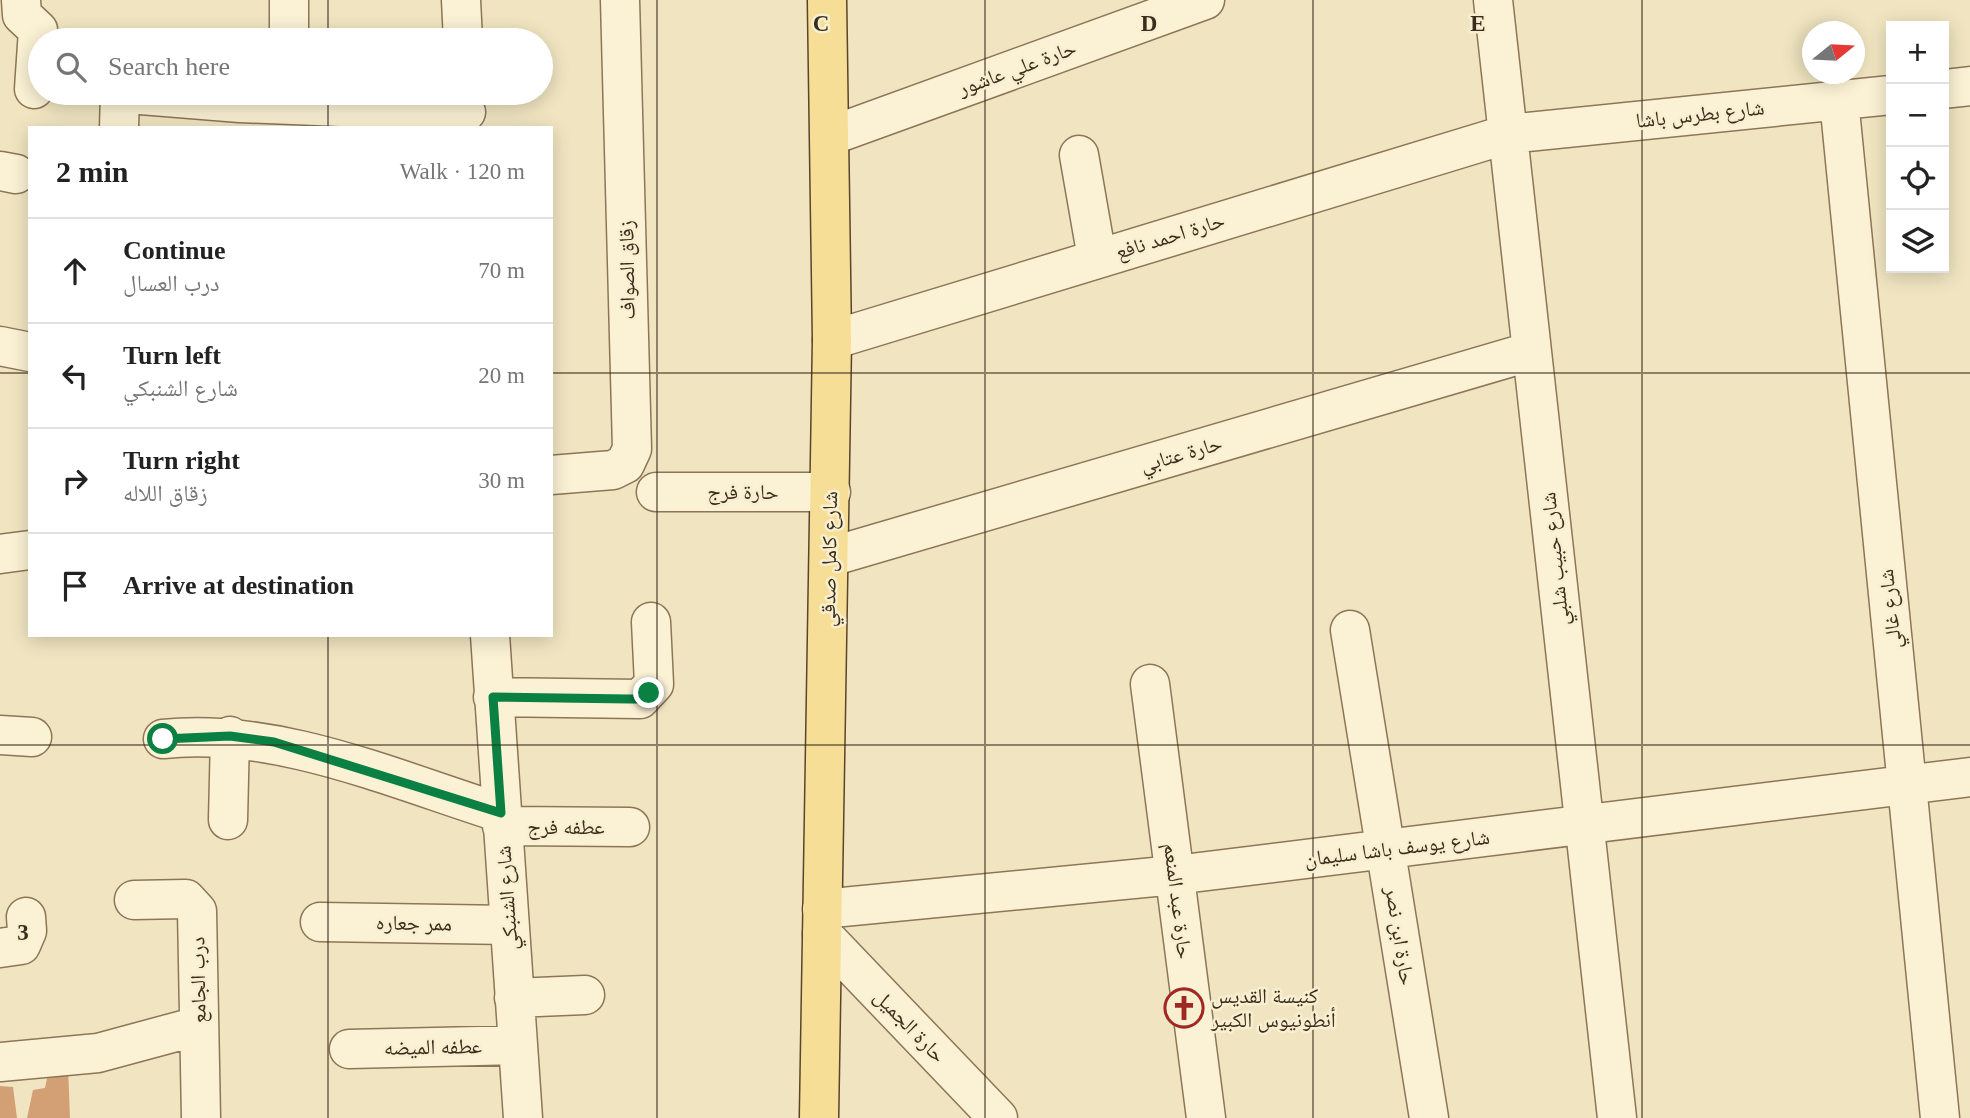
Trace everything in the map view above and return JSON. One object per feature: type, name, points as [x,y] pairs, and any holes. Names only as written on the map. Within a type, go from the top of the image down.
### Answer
[{"type":"main road","name":"شارع كامل صدقي","points":[[819,1118],[831,492],[832,340],[827,0]]},
{"type":"street","points":[[21,0],[22,15],[35,28]]},
{"type":"street","points":[[289,0],[289,28]]},
{"type":"street","points":[[461,0],[462,28]]},
{"type":"street","name":"زقاق الصواف","points":[[553,475],[613,470],[625,464],[632,449],[620,0]]},
{"type":"street","name":"حارة علي عاشور","points":[[830,136],[1205,0]]},
{"type":"street","name":"شارع حبيب شلبي","points":[[1493,0],[1617,1118]]},
{"type":"street","points":[[1949,88],[1970,86]]},
{"type":"street","name":"شارع بطرس باشا","points":[[1508,135],[1886,95]]},
{"type":"street","name":"شارع غالي","points":[[1839,100],[1940,1118]]},
{"type":"street","points":[[118,105],[119,126]]},
{"type":"street","points":[[184,105],[239,115],[271,105]]},
{"type":"street","points":[[378,105],[466,111]]},
{"type":"street","name":"حارة احمد نافع","points":[[832,340],[1508,135]]},
{"type":"street","points":[[1079,155],[1097,258]]},
{"type":"street","points":[[0,346],[28,352]]},
{"type":"street","name":"حارة عتابي","points":[[830,557],[1532,351]]},
{"type":"street","name":"حارة فرج","points":[[656,492],[831,492]]},
{"type":"street","points":[[0,554],[28,550]]},
{"type":"street","points":[[493,697],[640,699],[654,684],[651,622]]},
{"type":"street","name":"حارة ابن نصر","points":[[1350,630],[1429,1118]]},
{"type":"street","name":"شارع الشنبكي","points":[[490,637],[523,1118]]},
{"type":"street","name":"حارة عبد المنعم","points":[[1150,684],[1206,1118]]},
{"type":"street","points":[[228,820],[230,736]]},
{"type":"street","name":"عطفه فرج","points":[[163,739],[230,736],[274,742],[502,820],[631,827]]},
{"type":"street","name":"شارع يوسف باشا سليمان","points":[[822,921],[1970,777]]},
{"type":"street","name":"درب الجامع","points":[[134,900],[177,898],[193,903],[197,911],[201,1118]]},
{"type":"street","points":[[0,948],[21,945],[26,940],[26,917]]},
{"type":"street","name":"حارة الجميل","points":[[822,921],[998,1118]]},
{"type":"street","name":"ممر جعاره","points":[[320,922],[509,925]]},
{"type":"street","points":[[514,998],[585,995]]},
{"type":"street","points":[[0,1062],[98,1053],[198,1026]]},
{"type":"street","name":"عطفه الميضه","points":[[349,1049],[518,1045]]},
{"type":"building","points":[[50,1064],[68,1066],[70,1118],[27,1118],[33,1090],[45,1088]]},
{"type":"building","points":[[0,1086],[13,1087],[17,1118],[0,1118]]},
{"type":"place","name":"كنيسة القديس أنطونيوس الكبير","points":[[1184,1008]]},
{"type":"route","points":[[163,739],[196,735],[274,742],[501,813],[493,697],[640,699],[649,693]]}]
